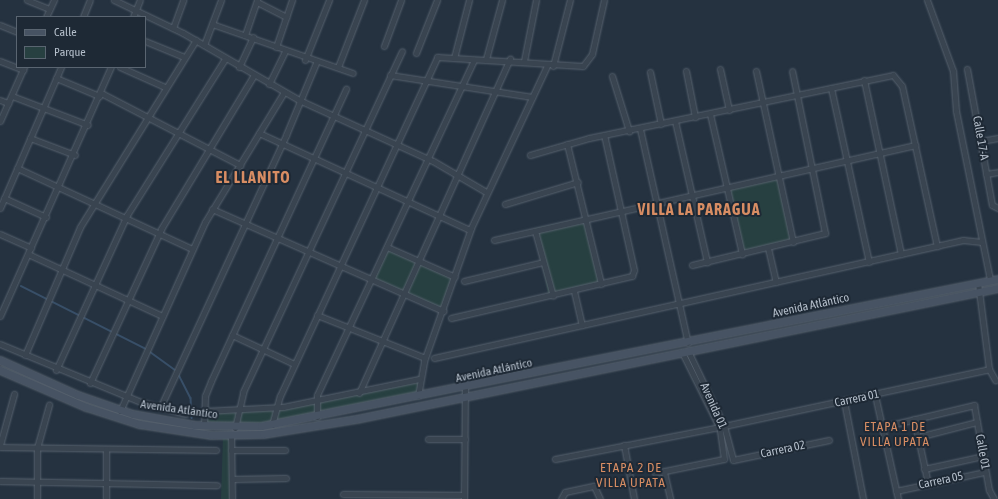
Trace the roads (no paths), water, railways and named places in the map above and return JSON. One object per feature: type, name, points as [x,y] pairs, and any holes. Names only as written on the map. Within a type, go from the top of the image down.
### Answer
[{"type":"street","points":[[27,0],[49,9]]},
{"type":"street","points":[[46,16],[54,0]]},
{"type":"street","points":[[83,16],[90,0]]},
{"type":"street","points":[[114,0],[134,14],[140,0]]},
{"type":"street","points":[[173,28],[182,0]]},
{"type":"street","points":[[204,45],[221,0]]},
{"type":"street","points":[[276,47],[292,0]]},
{"type":"street","points":[[305,60],[329,0]]},
{"type":"street","points":[[338,68],[364,0]]},
{"type":"street","points":[[384,46],[401,0]]},
{"type":"street","points":[[416,53],[437,0]]},
{"type":"street","points":[[454,58],[468,0]]},
{"type":"street","points":[[486,59],[502,0]]},
{"type":"street","points":[[524,61],[536,0]]},
{"type":"street","points":[[419,397],[419,379],[425,358],[455,278],[470,230],[486,192],[532,97],[550,66],[570,0]]},
{"type":"street","points":[[272,425],[275,408],[294,364],[377,188],[436,57],[474,60],[510,59],[550,66],[579,66],[588,62],[604,0]]},
{"type":"street","points":[[927,0],[952,71],[955,103],[982,242],[994,280]]},
{"type":"street","points":[[245,35],[257,1],[286,17]]},
{"type":"street","points":[[146,18],[173,28],[301,101],[427,158],[486,192]]},
{"type":"street","points":[[212,24],[253,37],[305,60],[353,73]]},
{"type":"street","points":[[0,25],[16,32]]},
{"type":"street","points":[[239,67],[253,37]]},
{"type":"street","points":[[25,355],[60,269],[94,202],[147,115],[196,40]]},
{"type":"street","points":[[146,41],[184,57]]},
{"type":"street","points":[[269,84],[285,51]]},
{"type":"street","points":[[235,428],[237,411],[263,350],[402,51]]},
{"type":"street","points":[[56,370],[77,321],[126,217],[180,134],[225,59]]},
{"type":"street","points":[[360,393],[381,342],[419,262],[510,59]]},
{"type":"street","points":[[317,418],[316,400],[427,158],[474,60]]},
{"type":"street","points":[[0,61],[16,67]]},
{"type":"street","points":[[160,408],[282,144],[316,63]]},
{"type":"street","points":[[0,208],[61,68]]},
{"type":"street","points":[[0,316],[88,125],[111,68]]},
{"type":"street","points":[[122,68],[165,87]]},
{"type":"street","points":[[0,121],[23,69]]},
{"type":"street","points":[[720,69],[729,110]]},
{"type":"street","name":"Calle 17-A","points":[[967,69],[986,174],[996,208]]},
{"type":"street","points":[[686,71],[695,117]]},
{"type":"street","points":[[756,71],[793,242]]},
{"type":"street","points":[[692,265],[793,242],[825,231],[792,71]]},
{"type":"street","points":[[650,72],[660,124]]},
{"type":"street","points":[[90,383],[127,299],[159,233],[254,75]]},
{"type":"street","points":[[390,75],[460,88],[495,92],[516,92],[532,97]]},
{"type":"street","points":[[530,155],[604,135],[640,129],[890,75],[898,79],[937,246]]},
{"type":"street","points":[[612,76],[629,131]]},
{"type":"street","points":[[56,78],[100,94],[147,115],[240,165]]},
{"type":"street","points":[[864,80],[901,254]]},
{"type":"street","points":[[831,88],[848,160],[869,262]]},
{"type":"street","points":[[204,426],[204,411],[207,390],[276,238],[335,116],[346,89]]},
{"type":"street","points":[[120,411],[192,249],[212,210],[284,92]]},
{"type":"street","points":[[12,96],[88,125]]},
{"type":"street","points":[[0,100],[8,103]]},
{"type":"street","points":[[710,114],[742,254]]},
{"type":"street","points":[[675,121],[707,262]]},
{"type":"street","points":[[640,129],[688,343]]},
{"type":"street","points":[[259,133],[470,230]]},
{"type":"street","points":[[450,318],[629,278],[634,273],[622,210],[604,135]]},
{"type":"street","points":[[30,138],[74,155]]},
{"type":"street","points":[[981,141],[998,138]]},
{"type":"street","points":[[567,144],[587,217],[601,284]]},
{"type":"street","points":[[494,240],[587,217],[914,145]]},
{"type":"street","points":[[17,168],[94,202],[192,249]]},
{"type":"street","points":[[986,174],[998,172]]},
{"type":"street","points":[[505,204],[578,182]]},
{"type":"street","points":[[4,198],[46,217]]},
{"type":"street","points":[[212,210],[443,311]]},
{"type":"street","points":[[535,231],[553,296]]},
{"type":"street","points":[[0,234],[31,248]]},
{"type":"street","points":[[434,358],[963,240],[982,242]]},
{"type":"street","points":[[387,247],[455,278]]},
{"type":"street","points":[[768,248],[776,282]]},
{"type":"street","points":[[28,254],[162,316]]},
{"type":"street","points":[[464,281],[543,262]]},
{"type":"street","name":"Avenida Atlántico","points":[[0,360],[120,411],[204,426],[235,428],[272,425],[317,418],[994,280]]},
{"type":"street","points":[[978,283],[989,369],[995,380]]},
{"type":"street","name":"Avenida Atlántico","points":[[0,371],[128,422],[184,432],[231,436],[288,432],[998,288]]},
{"type":"street","points":[[574,291],[582,325]]},
{"type":"street","points":[[317,315],[381,342],[425,358]]},
{"type":"street","points":[[232,335],[294,364]]},
{"type":"street","points":[[0,344],[56,370],[90,383],[160,408],[185,414]]},
{"type":"street","name":"Avenida 01","points":[[685,352],[721,427],[730,456],[736,460]]},
{"type":"street","name":"Carrera 01","points":[[555,459],[844,402],[989,369]]},
{"type":"street","points":[[204,411],[237,411],[275,408],[360,393],[419,379]]},
{"type":"street","points":[[343,494],[464,497],[465,388]]},
{"type":"street","points":[[14,394],[0,446],[37,448],[216,450]]},
{"type":"street","points":[[875,395],[898,499]]},
{"type":"street","points":[[844,402],[863,499]]},
{"type":"street","name":"Calle 01","points":[[914,419],[974,404],[986,472],[994,499]]},
{"type":"street","points":[[36,499],[37,448],[49,405]]},
{"type":"street","points":[[882,427],[914,419],[928,484]]},
{"type":"street","points":[[918,437],[977,422]]},
{"type":"street","name":"Avenida 01","points":[[664,472],[722,462],[725,457],[721,427]]},
{"type":"street","points":[[231,436],[232,499]]},
{"type":"street","points":[[428,439],[465,439]]},
{"type":"street","name":"Carrera 02","points":[[736,460],[829,440]]},
{"type":"street","points":[[624,445],[634,499]]},
{"type":"street","points":[[106,449],[106,499]]},
{"type":"street","points":[[231,450],[285,450]]},
{"type":"street","points":[[924,469],[983,456]]},
{"type":"street","points":[[655,473],[664,472],[670,499]]},
{"type":"street","name":"Carrera 05","points":[[896,490],[986,472]]},
{"type":"street","points":[[232,479],[286,478]]},
{"type":"street","points":[[0,482],[217,485]]},
{"type":"street","points":[[562,496],[596,486],[600,499]]},
{"type":"waterway","points":[[21,286],[146,349]]},
{"type":"waterway","points":[[149,351],[175,370]]},
{"type":"waterway","points":[[178,373],[191,398],[192,418]]},
{"type":"district","name":"EL LLANITO","points":[[253,177]]},
{"type":"district","name":"VILLA LA PARAGUA","points":[[699,209]]},
{"type":"district","name":"ETAPA 1 DE VILLA UPATA","points":[[895,436]]},
{"type":"district","name":"ETAPA 2 DE VILLA UPATA","points":[[631,476]]}]
